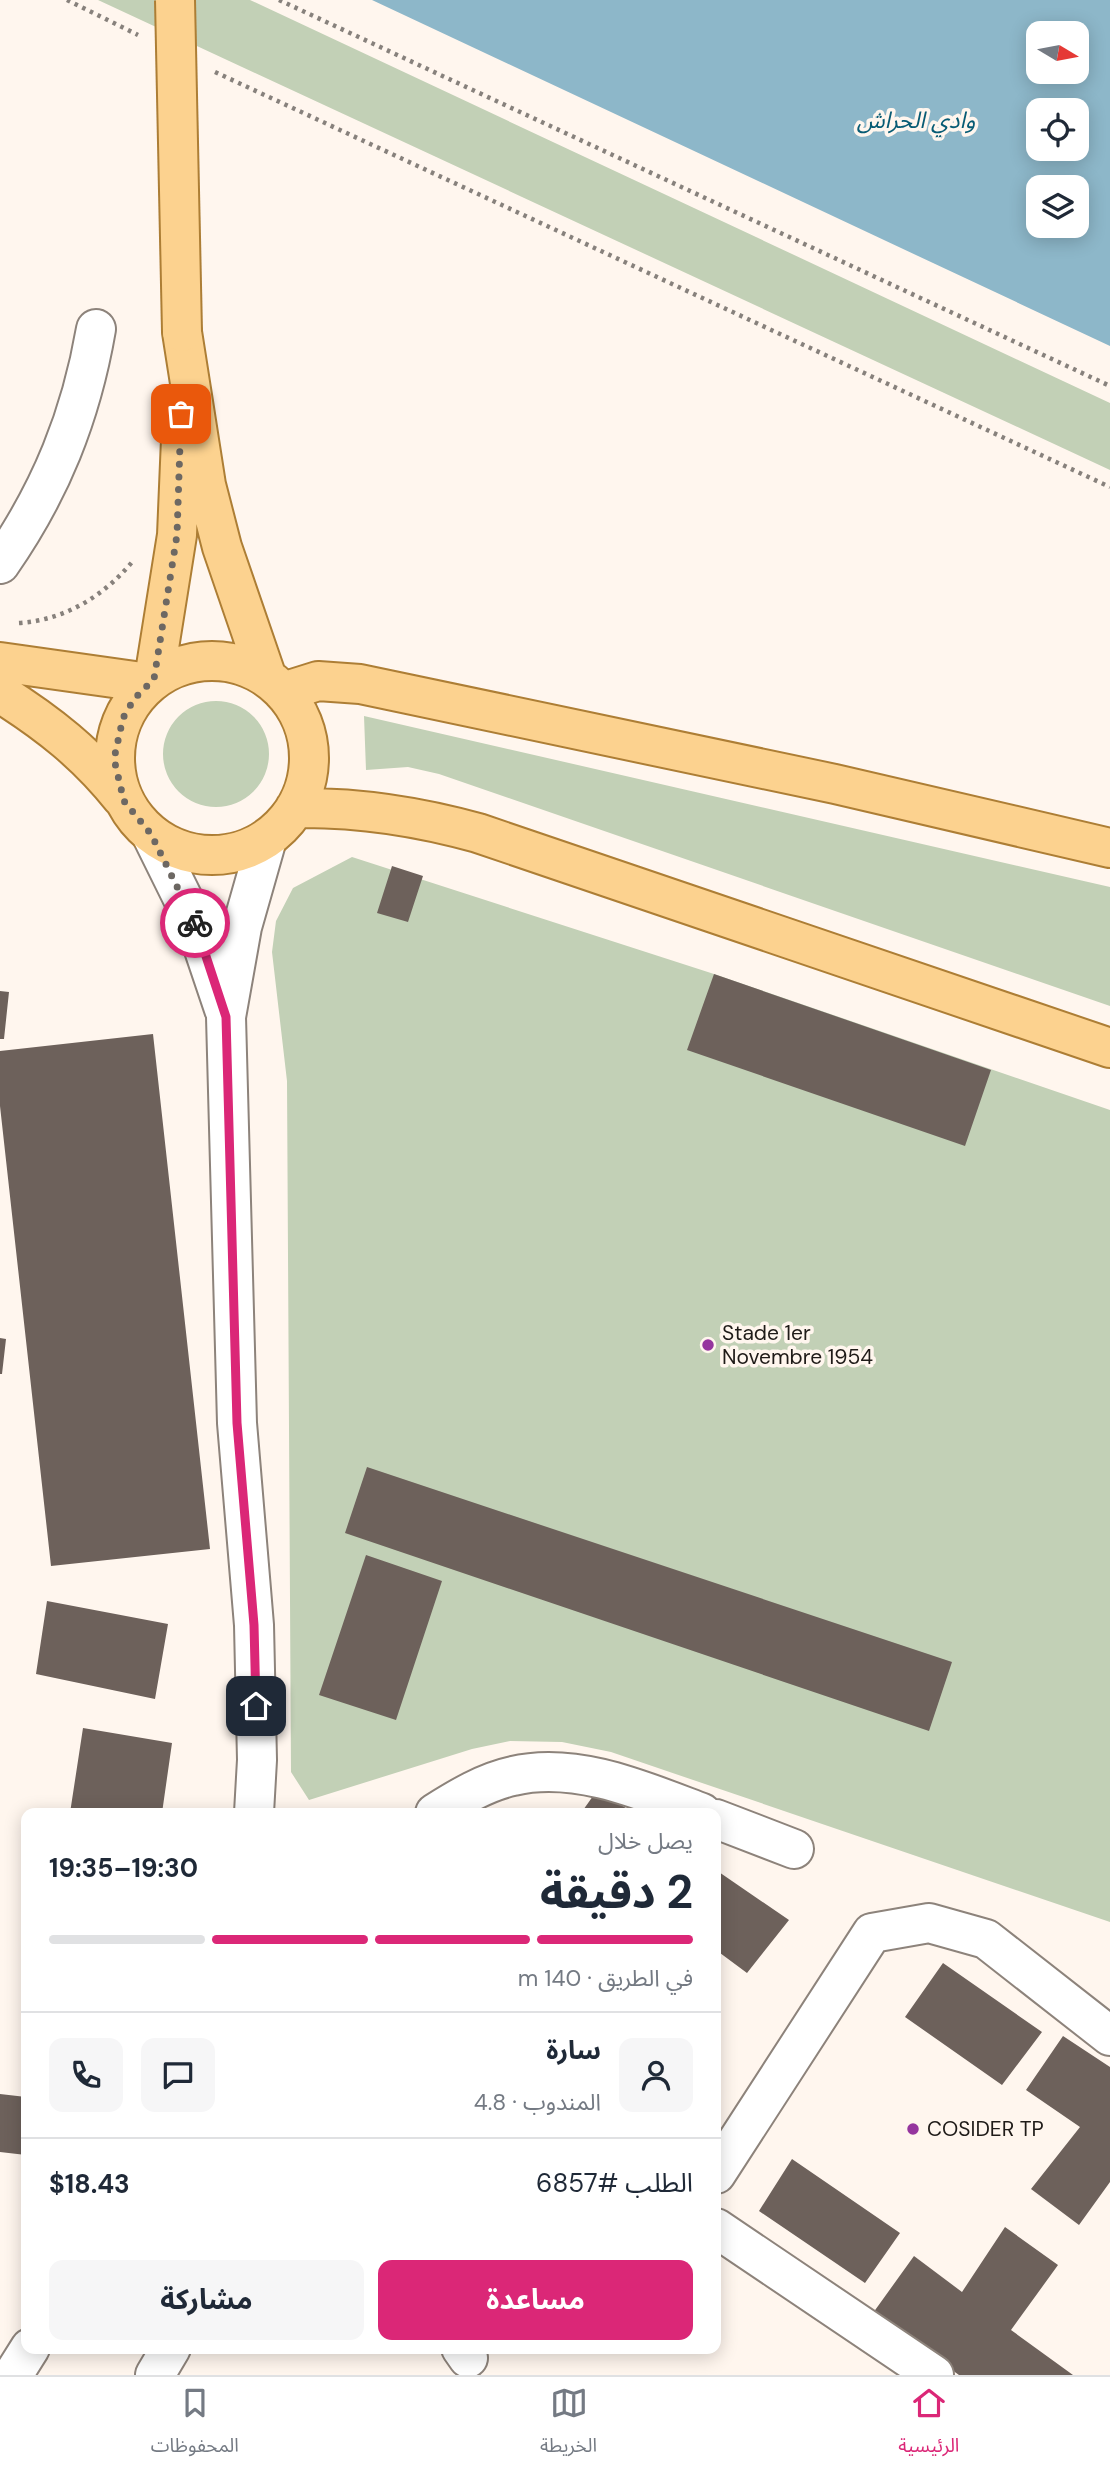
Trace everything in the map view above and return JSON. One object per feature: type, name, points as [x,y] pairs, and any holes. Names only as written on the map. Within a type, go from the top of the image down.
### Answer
[{"type":"main road","points":[[151,681],[177,535],[181,484],[182,332],[175,0]]},
{"type":"main road","points":[[0,693],[70,741],[98,768],[151,834],[187,853],[208,856],[229,854],[267,839],[295,808],[308,769],[304,727],[275,685],[222,547],[206,485],[182,332]]},
{"type":"main road","points":[[124,801],[117,780],[116,738],[128,708],[151,681],[171,669],[211,660],[250,668],[275,685],[318,681],[360,684],[848,786],[1110,848]]},
{"type":"main road","points":[[0,662],[151,681]]},
{"type":"main road","points":[[295,808],[387,812],[478,833],[1110,1048]]},
{"type":"street","points":[[0,564],[39,503],[67,443],[87,380],[96,329]]},
{"type":"street","points":[[151,834],[195,923],[226,1017]]},
{"type":"street","points":[[254,1808],[257,1760],[254,1625],[237,1423],[226,1017],[242,927],[267,839]]},
{"type":"street","points":[[443,1808],[463,1795],[513,1776],[564,1772],[649,1793],[689,1808]]},
{"type":"street","points":[[721,1820],[794,1849]]},
{"type":"street","points":[[721,2166],[872,1933],[929,1923],[986,1939],[1110,2035]]},
{"type":"street","points":[[721,2231],[934,2375]]},
{"type":"street","points":[[13,2375],[26,2354]]},
{"type":"street","points":[[155,2375],[168,2354]]},
{"type":"path","points":[[67,0],[142,36]]},
{"type":"path","points":[[279,0],[1110,386]]},
{"type":"path","points":[[204,66],[1110,486]]},
{"type":"path","points":[[10,622],[43,621],[89,601],[124,573],[138,555]]},
{"type":"green space","points":[[98,0],[250,0],[1110,403],[1110,470]]},
{"type":"green space","points":[[216,701],[236,705],[253,717],[265,734],[269,754],[265,774],[253,791],[236,803],[216,807],[196,803],[179,791],[167,774],[163,754],[167,734],[179,717],[196,705]]},
{"type":"green space","points":[[364,716],[1110,887],[1110,1006],[439,774],[408,767],[366,770]]},
{"type":"green space","name":"Stade 1er Novembre 1954","points":[[352,857],[714,974],[1110,1110],[1110,1922],[611,1752],[562,1742],[510,1741],[472,1749],[309,1800],[291,1772],[287,1081],[272,952],[276,921],[293,888]]},
{"type":"water","name":"وادي الحراش","points":[[372,0],[1110,0],[1110,346]]},
{"type":"building","points":[[392,866],[423,876],[408,922],[377,913]]},
{"type":"building","points":[[714,974],[991,1070],[965,1146],[687,1050]]},
{"type":"building","points":[[0,991],[9,992],[4,1039],[0,1039]]},
{"type":"building","points":[[153,1034],[210,1549],[51,1566],[0,1106],[0,1051]]},
{"type":"building","points":[[0,1338],[6,1339],[2,1374],[0,1374]]},
{"type":"building","points":[[367,1467],[952,1662],[929,1731],[345,1533]]},
{"type":"building","points":[[366,1555],[442,1581],[396,1720],[319,1695]]},
{"type":"building","points":[[47,1601],[168,1624],[155,1699],[36,1674]]},
{"type":"building","points":[[83,1728],[172,1743],[163,1808],[71,1808]]},
{"type":"building","points":[[598,1789],[626,1808],[585,1808]]},
{"type":"building","points":[[721,1873],[789,1920],[747,1973],[721,1954]]},
{"type":"building","points":[[943,1963],[1042,2032],[1002,2085],[905,2017]]},
{"type":"building","points":[[1063,2036],[1110,2067],[1110,2182],[1079,2225],[1031,2189],[1080,2127],[1026,2090]]},
{"type":"building","points":[[0,2094],[21,2096],[21,2154],[0,2152]]},
{"type":"building","points":[[792,2159],[900,2233],[865,2283],[759,2211]]},
{"type":"building","points":[[1005,2227],[1058,2265],[1011,2330],[1073,2375],[959,2375],[873,2313],[914,2256],[962,2292]]},
{"type":"way so far","points":[[181,414],[181,484],[177,535],[154,679],[134,699],[123,718],[116,738],[114,759],[124,801],[135,819],[151,834],[195,923]]},
{"type":"place","name":"Stade 1er Novembre 1954","points":[[708,1345]]},
{"type":"place","name":"COSIDER TP","points":[[913,2129]]},
{"type":"route","points":[[195,923],[226,1017],[237,1423],[254,1625],[256,1706]]}]
